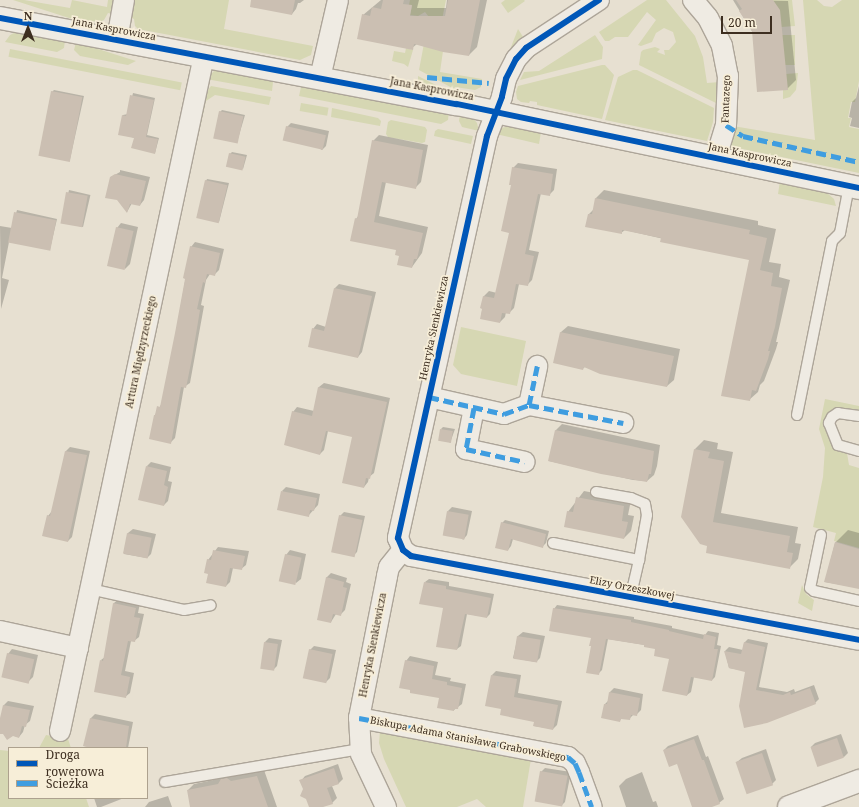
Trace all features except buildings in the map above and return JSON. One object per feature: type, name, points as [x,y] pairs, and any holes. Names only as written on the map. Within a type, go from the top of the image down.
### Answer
[{"type":"street","points":[[117,40],[124,0]]},
{"type":"street","points":[[320,78],[338,0]]},
{"type":"street","name":"Henryka Sienkiewicza","points":[[386,807],[366,766],[361,749],[359,718],[389,567],[404,550],[398,538],[487,136],[502,97],[506,79],[516,59],[526,48],[599,0]]},
{"type":"street","name":"Fantazego","points":[[693,0],[708,18],[722,46],[728,76],[726,125],[716,158]]},
{"type":"street","name":"Jana Kasprowicza","points":[[0,20],[204,56],[496,112],[854,187]]},
{"type":"street","name":"Artura Międzyrzeckiego","points":[[60,732],[204,56]]},
{"type":"street","points":[[529,405],[537,366]]},
{"type":"street","points":[[429,398],[504,414],[529,405],[623,423]]},
{"type":"street","points":[[474,408],[466,449],[525,462]]},
{"type":"street","name":"Elizy Orzeszkowej","points":[[404,550],[412,556],[859,640]]},
{"type":"street","points":[[0,631],[78,648]]},
{"type":"street","name":"Biskupa Adama Stanisława Grabowskiego","points":[[359,718],[568,757],[575,762],[580,772],[592,807]]},
{"type":"street","points":[[789,807],[859,781]]},
{"type":"lane","points":[[796,415],[832,242],[840,233],[854,187]]},
{"type":"lane","points":[[859,416],[838,413],[832,417],[829,423],[838,445],[859,451]]},
{"type":"lane","points":[[596,492],[635,499],[645,504],[647,515],[630,598]]},
{"type":"lane","points":[[820,535],[809,586],[810,589],[859,601]]},
{"type":"lane","points":[[553,543],[639,560]]},
{"type":"lane","points":[[90,589],[184,610],[211,605]]},
{"type":"lane","points":[[165,782],[361,749]]},
{"type":"green space","points":[[13,0],[24,0],[70,8],[72,0],[107,7],[108,0],[116,0],[113,14],[108,13],[104,20],[99,22],[69,18]]},
{"type":"green space","points":[[132,0],[229,0],[224,29],[313,46],[311,55],[300,60],[138,29],[135,26],[134,19],[129,17]]},
{"type":"green space","points":[[410,0],[446,0],[436,49],[443,51],[440,72],[482,79],[481,87],[475,90],[455,87],[454,89],[419,70],[429,17],[425,12],[418,16],[410,15],[412,6],[409,5]]},
{"type":"green space","points":[[505,0],[525,1],[508,13],[501,3]]},
{"type":"green space","points":[[647,0],[666,0],[695,36],[703,57],[707,83],[720,82],[720,105],[639,65],[641,52],[643,50],[655,47],[660,49],[657,52],[665,55],[664,50],[669,50],[676,42],[673,32],[664,28],[656,33],[652,42],[641,46],[638,45],[656,20],[647,12],[628,37],[615,37],[609,41],[605,41],[599,32]]},
{"type":"green space","points":[[773,0],[792,0],[795,26],[781,27]]},
{"type":"green space","points":[[803,0],[817,0],[824,6],[832,7],[842,0],[859,0],[859,81],[855,102],[851,102],[848,118],[851,118],[849,127],[859,129],[859,173],[728,146],[733,126],[815,140]]},
{"type":"green space","points":[[518,29],[525,40],[506,60]]},
{"type":"green space","points":[[16,32],[65,40],[64,48],[57,52],[5,42],[10,35]]},
{"type":"green space","points":[[595,35],[603,47],[602,59],[520,80],[524,72],[539,71]]},
{"type":"green space","points":[[782,35],[795,35],[795,65],[782,65]]},
{"type":"green space","points":[[76,42],[136,61],[128,65],[80,56],[74,50]]},
{"type":"green space","points":[[406,48],[413,50],[408,67],[404,64],[392,61],[394,51],[405,53]]},
{"type":"green space","points":[[10,49],[182,82],[180,90],[8,57]]},
{"type":"green space","points":[[605,65],[614,75],[602,119],[537,105],[537,102],[521,102],[517,99],[516,92],[518,86]]},
{"type":"green space","points":[[222,69],[271,78],[273,82],[272,91],[206,79],[214,71]]},
{"type":"green space","points":[[633,70],[637,70],[714,108],[713,122],[707,141],[605,120],[618,77]]},
{"type":"green space","points":[[798,73],[796,90],[790,97],[783,99],[786,74]]},
{"type":"green space","points":[[418,76],[448,91],[448,93],[422,88],[418,83]]},
{"type":"green space","points":[[304,85],[449,111],[448,120],[441,124],[299,96],[301,87]]},
{"type":"green space","points":[[211,86],[271,97],[269,105],[215,95],[206,101],[195,150],[206,93]]},
{"type":"green space","points":[[301,103],[329,108],[327,116],[300,111]]},
{"type":"green space","points":[[332,108],[378,118],[381,121],[380,126],[331,117]]},
{"type":"green space","points":[[460,114],[473,118],[477,123],[479,131],[462,127],[459,121]]},
{"type":"green space","points":[[391,120],[425,127],[427,130],[425,142],[422,143],[388,137],[386,134],[388,122]]},
{"type":"green space","points":[[512,125],[541,132],[539,144],[496,134],[502,128]]},
{"type":"green space","points":[[438,129],[473,136],[471,144],[434,136],[435,131]]},
{"type":"green space","points":[[780,181],[826,192],[834,199],[836,206],[778,194]]},
{"type":"green space","points":[[461,327],[526,341],[517,386],[461,374],[453,365]]},
{"type":"green space","points":[[825,399],[859,406],[859,413],[842,409],[833,410],[826,417],[825,424],[833,448],[847,453],[849,465],[859,468],[859,548],[834,541],[836,533],[813,527],[823,477],[825,448],[819,429]]},
{"type":"green space","points":[[802,585],[806,594],[814,600],[812,611],[798,603]]},
{"type":"green space","points":[[380,731],[531,759],[523,807],[486,807],[477,799],[457,807],[406,807],[384,759],[379,743]]},
{"type":"green space","points":[[46,735],[68,739],[71,747],[40,747]]},
{"type":"green space","points":[[0,750],[8,751],[8,799],[86,799],[89,807],[0,807]]},
{"type":"marked path","points":[[427,77],[489,83]]},
{"type":"marked path","points":[[726,125],[743,136],[859,162]]},
{"type":"marked path","points":[[529,405],[537,366]]},
{"type":"marked path","points":[[429,397],[504,414],[529,405],[623,423]]},
{"type":"marked path","points":[[474,408],[466,449],[525,462]]},
{"type":"marked path","points":[[359,718],[568,757],[575,763],[592,807]]},
{"type":"cycle path","points":[[599,0],[526,48],[516,59],[506,79],[502,97],[487,136],[398,538],[403,550],[411,556],[859,640]]},
{"type":"cycle path","points":[[0,18],[457,104],[859,188]]}]
